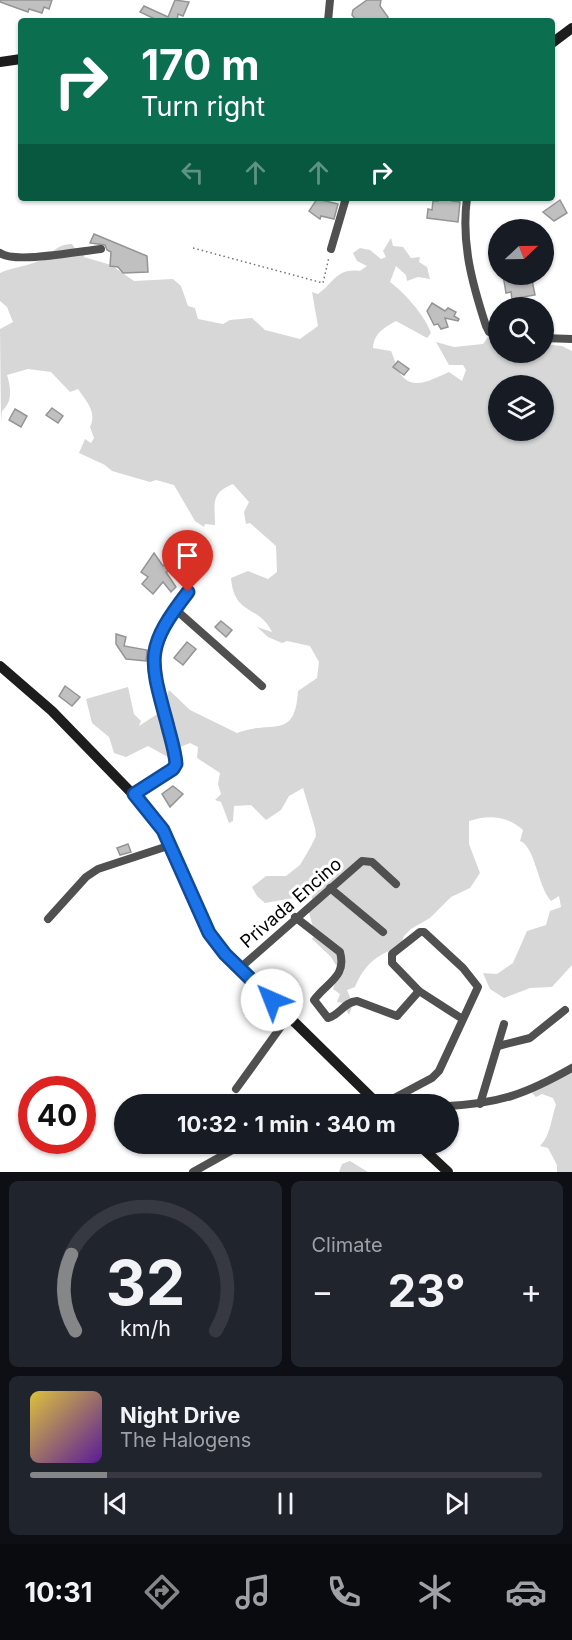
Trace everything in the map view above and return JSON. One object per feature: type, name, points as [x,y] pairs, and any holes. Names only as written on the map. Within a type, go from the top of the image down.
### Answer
[{"type":"street","points":[[328,18],[330,0]]},
{"type":"street","points":[[555,41],[572,28]]},
{"type":"street","points":[[0,62],[18,59]]},
{"type":"street","points":[[331,249],[345,201]]},
{"type":"street","points":[[467,201],[465,237],[467,264],[488,330]]},
{"type":"street","points":[[0,253],[19,257],[101,249]]},
{"type":"street","points":[[554,338],[572,339]]},
{"type":"street","points":[[134,794],[173,769],[176,764],[156,683],[153,656],[156,639],[188,592]]},
{"type":"street","points":[[175,609],[262,686]]},
{"type":"street","points":[[0,666],[52,711],[154,816],[171,845],[209,933],[225,954],[368,1094]]},
{"type":"street","points":[[48,919],[86,877],[98,869],[171,845]]},
{"type":"street","name":"Privada Encino","points":[[240,968],[295,917],[362,861],[372,862],[396,884]]},
{"type":"street","points":[[330,888],[383,932]]},
{"type":"street","points":[[295,917],[340,952],[343,967],[340,974],[314,1000],[328,1018],[336,1016],[351,1001],[357,1001],[397,1016],[418,991]]},
{"type":"street","points":[[402,1094],[432,1078],[439,1071],[461,1018],[477,990],[477,983],[424,932],[415,934],[392,954],[391,959],[418,991],[461,1018]]},
{"type":"street","points":[[498,1046],[530,1038],[565,1010]]},
{"type":"street","points":[[236,1089],[288,1017]]},
{"type":"street","points":[[480,1104],[504,1024]]},
{"type":"street","points":[[459,1105],[507,1099],[572,1068]]},
{"type":"street","points":[[193,1172],[225,1154]]},
{"type":"street","points":[[429,1154],[448,1172]]},
{"type":"path","points":[[193,248],[323,283],[331,249]]},
{"type":"shaded area","points":[[391,238],[393,246],[403,247],[411,258],[420,257],[419,262],[427,267],[430,279],[418,277],[407,281],[406,275],[396,266],[390,282],[420,312],[431,333],[427,338],[396,321],[375,338],[373,348],[391,351],[399,371],[408,381],[426,382],[449,372],[462,381],[466,370],[463,365],[449,365],[436,342],[454,347],[483,344],[488,337],[488,363],[554,363],[554,345],[572,351],[572,965],[552,987],[530,988],[504,998],[490,989],[483,973],[497,974],[513,963],[527,931],[546,925],[550,911],[561,907],[559,896],[551,901],[547,895],[533,858],[525,844],[520,841],[523,830],[504,819],[490,817],[476,819],[469,821],[469,844],[480,873],[470,888],[451,897],[430,918],[411,929],[404,936],[400,947],[372,961],[355,987],[347,990],[353,1004],[349,1015],[343,1003],[337,1002],[340,994],[333,989],[339,970],[331,957],[312,939],[315,934],[308,909],[312,899],[311,895],[265,903],[252,887],[266,876],[286,876],[300,865],[310,848],[316,836],[303,788],[289,796],[281,810],[266,820],[251,805],[234,806],[233,821],[229,823],[221,802],[215,800],[221,794],[218,784],[220,773],[197,758],[198,747],[190,743],[175,749],[180,761],[175,761],[148,746],[126,757],[114,753],[109,737],[92,723],[86,699],[128,687],[134,714],[141,721],[139,726],[162,711],[169,690],[190,710],[237,733],[286,723],[292,717],[296,707],[298,691],[317,678],[319,662],[310,646],[287,641],[282,643],[268,637],[257,627],[272,632],[260,617],[237,599],[231,578],[248,571],[268,579],[277,572],[276,546],[250,523],[246,524],[244,512],[249,502],[233,484],[217,495],[215,525],[205,524],[204,527],[195,521],[174,485],[156,480],[150,482],[112,471],[105,465],[79,453],[85,439],[91,443],[94,438],[90,427],[92,412],[78,389],[70,392],[51,372],[28,369],[7,375],[10,394],[8,403],[2,411],[1,423],[0,329],[13,322],[7,307],[0,301],[0,273],[33,263],[58,248],[72,244],[78,253],[85,253],[84,257],[111,265],[134,281],[173,279],[181,286],[188,306],[195,308],[198,319],[223,324],[230,320],[252,318],[265,330],[300,339],[318,326],[312,292],[318,294],[340,274],[360,271],[367,266],[357,261],[353,253],[360,248],[370,250],[381,259],[386,257],[383,251]]},
{"type":"shaded area","points":[[572,1063],[572,1172],[557,1172],[557,1165],[548,1148],[540,1146],[549,1132],[556,1105],[553,1098],[542,1094],[536,1097],[532,1093],[547,1078]]},
{"type":"shaded area","points":[[350,1161],[368,1172],[339,1172],[342,1164]]},
{"type":"building","points":[[0,0],[52,0],[49,9],[44,7],[42,13],[29,9],[28,12],[0,2]]},
{"type":"building","points":[[175,0],[189,2],[183,16],[178,14],[177,18],[153,18],[140,12],[144,6],[168,17]]},
{"type":"building","points":[[367,0],[381,0],[380,6],[388,17],[354,18],[352,15],[353,10]]},
{"type":"building","points":[[560,200],[567,213],[554,221],[543,212]]},
{"type":"building","points":[[316,201],[338,204],[334,219],[321,216],[320,219],[309,211]]},
{"type":"building","points":[[433,201],[460,202],[458,222],[427,218],[428,209],[432,210]]},
{"type":"building","points":[[94,234],[147,256],[148,272],[123,273],[118,267],[110,266],[111,252],[105,245],[90,243]]},
{"type":"building","points":[[505,285],[533,285],[535,295],[512,297],[511,292],[506,293]]},
{"type":"building","points":[[432,303],[445,311],[448,308],[456,312],[454,316],[459,319],[458,321],[445,318],[448,327],[441,329],[438,324],[434,325],[427,311]]},
{"type":"building","points":[[398,361],[409,369],[404,375],[393,367]]},
{"type":"building","points":[[52,408],[63,416],[58,423],[46,415]]},
{"type":"building","points":[[15,409],[27,416],[21,427],[9,420]]},
{"type":"building","points":[[154,553],[163,566],[175,556],[177,560],[190,554],[196,567],[185,572],[182,566],[166,572],[176,587],[171,592],[163,582],[153,594],[142,584],[148,577],[141,572]]},
{"type":"building","points":[[221,621],[232,630],[226,637],[215,627]]},
{"type":"building","points":[[116,634],[126,637],[124,646],[147,650],[146,661],[126,659],[116,644]]},
{"type":"building","points":[[187,642],[196,649],[183,665],[174,658]]},
{"type":"building","points":[[65,686],[80,697],[72,706],[59,696]]},
{"type":"building","points":[[173,786],[183,794],[170,807],[162,794]]},
{"type":"building","points":[[128,844],[131,852],[120,855],[117,848]]},
{"type":"route","points":[[188,592],[156,639],[153,656],[156,683],[176,764],[173,769],[134,794],[163,830],[209,933],[225,954],[272,1000]]}]
